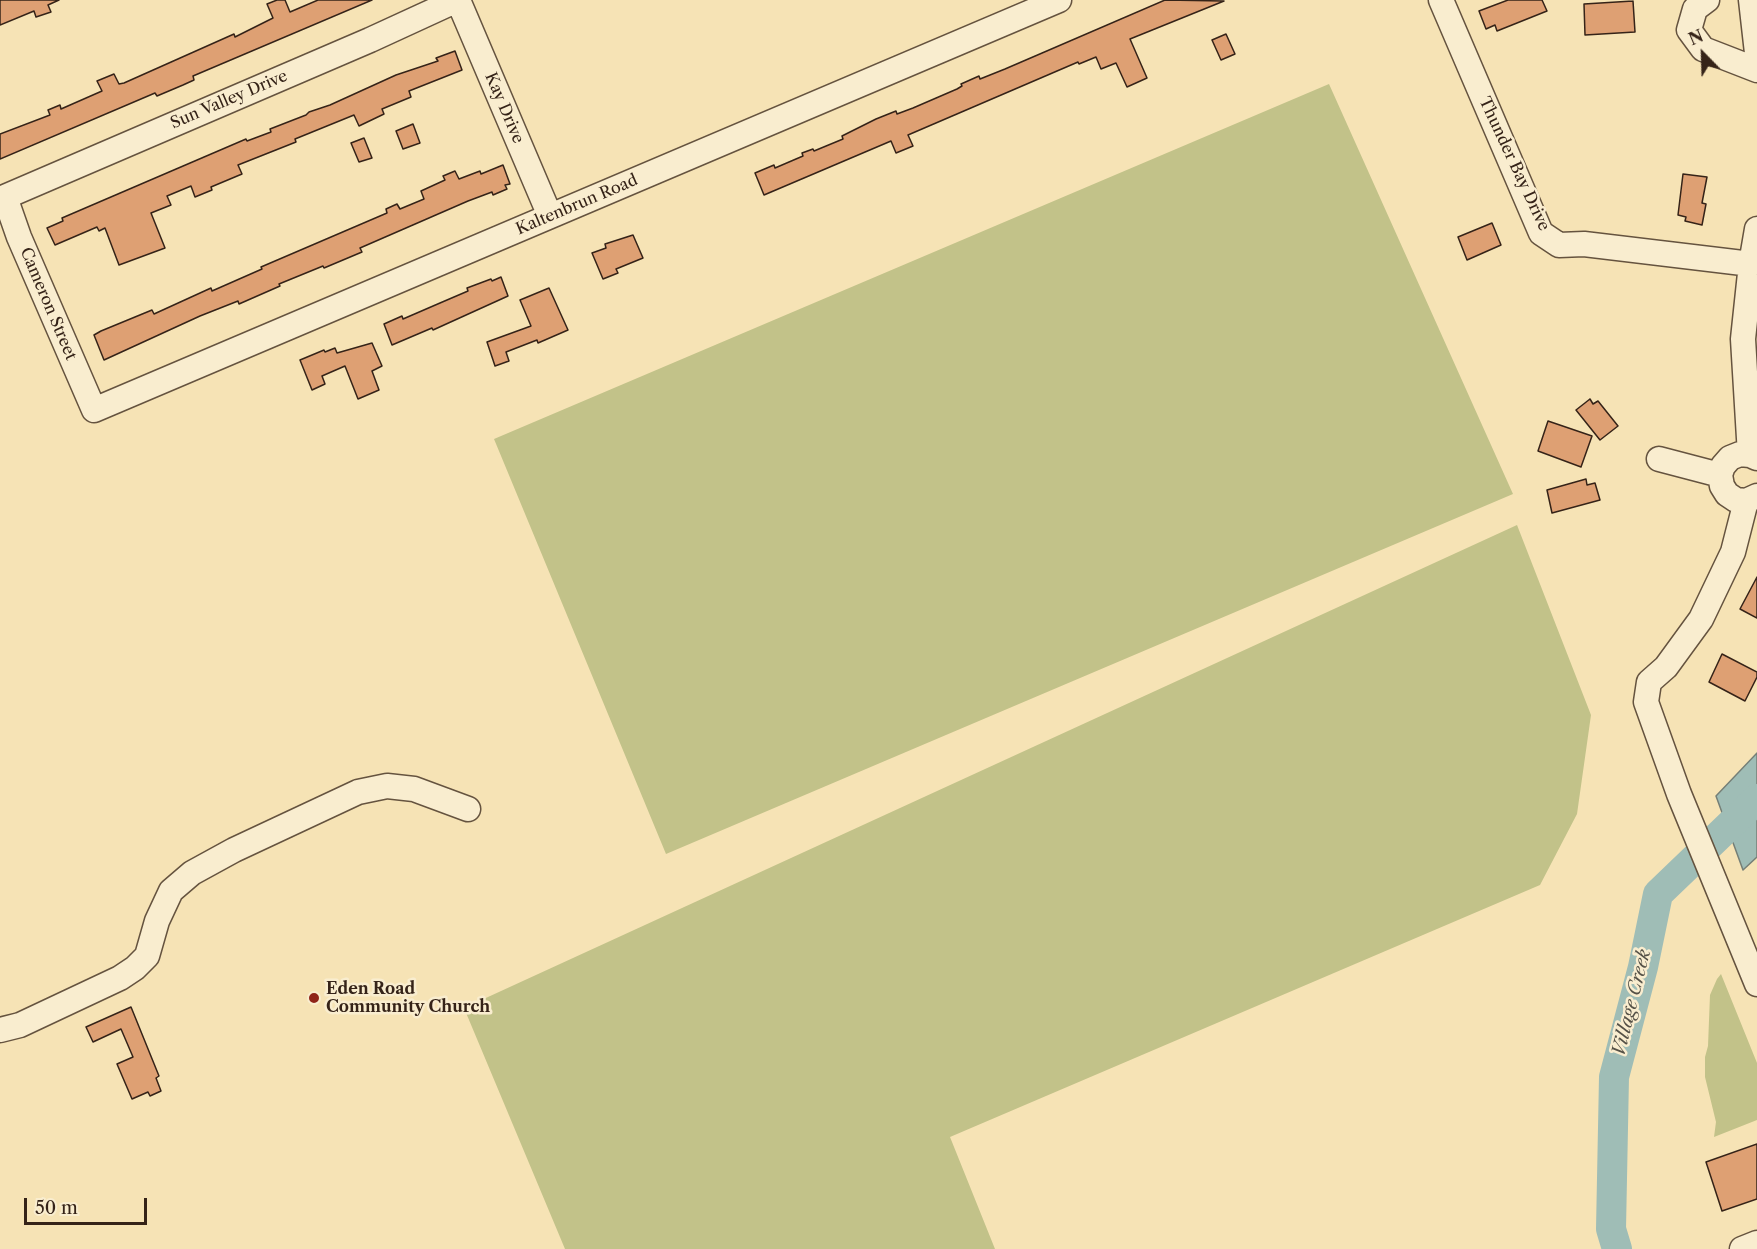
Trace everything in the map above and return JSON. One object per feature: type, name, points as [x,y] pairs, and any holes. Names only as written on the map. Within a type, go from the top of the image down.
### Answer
[{"type":"street","name":"Sun Valley Drive","points":[[3,198],[458,0]]},
{"type":"street","name":"Kay Drive","points":[[458,0],[550,216]]},
{"type":"street","name":"Kaltenbrun Road","points":[[94,410],[1059,0]]},
{"type":"street","name":"Thunder Bay Drive","points":[[1441,0],[1541,233],[1558,245],[1584,244],[1750,264]]},
{"type":"street","points":[[1707,0],[1695,9],[1689,30],[1703,49],[1757,70]]},
{"type":"street","points":[[1751,0],[1757,53]]},
{"type":"street","name":"Cameron Street","points":[[3,198],[94,410]]},
{"type":"street","points":[[1757,229],[1750,264],[1743,339],[1754,456],[1740,454],[1730,458],[1723,466],[1720,475],[1722,486],[1727,494],[1736,500],[1751,498],[1733,552],[1701,619],[1666,667],[1649,682],[1646,702],[1679,795],[1757,984]]},
{"type":"street","points":[[1659,459],[1720,475]]},
{"type":"street","points":[[0,1030],[20,1024],[120,978],[135,968],[147,956],[157,921],[171,891],[192,873],[244,845],[358,792],[387,786],[414,789],[468,809]]},
{"type":"street","points":[[1742,1249],[1757,1243]]},
{"type":"green space","points":[[1329,84],[1513,494],[666,854],[494,439]]},
{"type":"green space","points":[[1517,525],[1591,715],[1577,814],[1540,885],[950,1137],[995,1249],[565,1249],[464,1008]]},
{"type":"green space","points":[[1721,974],[1757,1063],[1757,1120],[1714,1137],[1716,1122],[1705,1077],[1705,1057],[1708,1046],[1710,995]]},
{"type":"water","points":[[1757,753],[1757,857],[1743,870],[1716,796]]},
{"type":"building","points":[[0,0],[59,0],[48,5],[51,12],[36,17],[34,11],[0,25]]},
{"type":"building","points":[[285,0],[290,12],[318,0],[372,0],[193,76],[194,80],[183,85],[157,96],[155,93],[0,159],[0,134],[50,115],[48,110],[60,105],[61,109],[102,91],[97,81],[114,74],[119,84],[124,83],[234,34],[235,37],[273,18],[267,4]]},
{"type":"building","points":[[1165,0],[1224,1],[1130,39],[1147,78],[1127,87],[1116,63],[1101,69],[1096,57],[1079,64],[1078,62],[908,135],[913,146],[896,153],[891,141],[764,195],[755,173],[774,165],[775,168],[803,156],[802,153],[813,149],[814,151],[843,139],[842,136],[876,119],[896,111],[897,114],[913,108],[957,89],[962,86],[961,84],[979,76],[980,79],[1005,69]]},
{"type":"building","points":[[1508,0],[1542,0],[1547,11],[1497,31],[1495,25],[1486,29],[1479,11]]},
{"type":"building","points":[[1633,1],[1635,32],[1585,35],[1584,4]]},
{"type":"building","points":[[1226,34],[1235,54],[1221,60],[1212,40]]},
{"type":"building","points":[[455,51],[462,70],[409,91],[411,97],[382,109],[384,114],[359,126],[354,115],[295,139],[296,142],[238,165],[242,174],[211,187],[212,190],[195,197],[191,186],[167,196],[171,205],[151,213],[165,248],[119,265],[105,228],[99,231],[97,227],[55,245],[47,228],[63,221],[62,218],[246,139],[247,141],[271,132],[270,129],[396,75],[438,61],[436,58]]},
{"type":"building","points":[[413,124],[420,143],[403,149],[396,131]]},
{"type":"building","points":[[364,138],[372,158],[359,162],[351,143]]},
{"type":"building","points":[[503,165],[510,184],[505,185],[507,189],[468,201],[360,248],[362,252],[279,284],[280,286],[239,304],[238,301],[200,316],[104,360],[94,335],[101,331],[152,310],[154,314],[211,288],[212,291],[262,269],[261,267],[387,213],[386,209],[397,204],[400,209],[424,199],[421,191],[445,180],[443,176],[455,171],[459,179],[480,171],[481,174]]},
{"type":"building","points":[[1683,174],[1707,177],[1702,203],[1706,204],[1702,225],[1685,221],[1686,217],[1678,215]]},
{"type":"building","points":[[1492,223],[1501,245],[1467,260],[1458,237]]},
{"type":"building","points":[[633,235],[643,258],[616,269],[618,273],[603,279],[592,253],[606,248],[605,244]]},
{"type":"building","points":[[501,277],[508,296],[433,330],[432,328],[392,345],[384,324],[402,316],[403,319],[468,291],[467,288]]},
{"type":"building","points":[[549,288],[568,330],[538,343],[537,340],[506,352],[509,361],[495,366],[487,342],[531,326],[520,300]]},
{"type":"building","points":[[372,343],[382,366],[372,371],[379,390],[358,399],[345,366],[322,376],[325,384],[312,390],[300,360],[324,350],[325,352],[335,348],[337,353]]},
{"type":"building","points":[[1590,399],[1593,404],[1598,401],[1618,426],[1600,440],[1576,410]]},
{"type":"building","points":[[1548,421],[1592,436],[1581,467],[1538,451]]},
{"type":"building","points":[[1586,479],[1587,485],[1595,483],[1600,500],[1552,513],[1547,490]]},
{"type":"building","points":[[1757,577],[1757,618],[1740,609]]},
{"type":"building","points":[[1722,654],[1757,672],[1757,677],[1745,701],[1709,682]]},
{"type":"building","points":[[131,1007],[159,1076],[156,1078],[161,1091],[150,1096],[148,1092],[132,1099],[117,1064],[133,1057],[121,1029],[93,1042],[86,1027]]},
{"type":"building","points":[[1757,1144],[1757,1199],[1722,1211],[1706,1162]]},
{"type":"waterway","name":"Village Creek","points":[[1617,1249],[1611,1229],[1614,1077],[1643,967],[1658,894],[1757,799]]},
{"type":"place","name":"Eden Road Community Church","points":[[314,998]]}]
